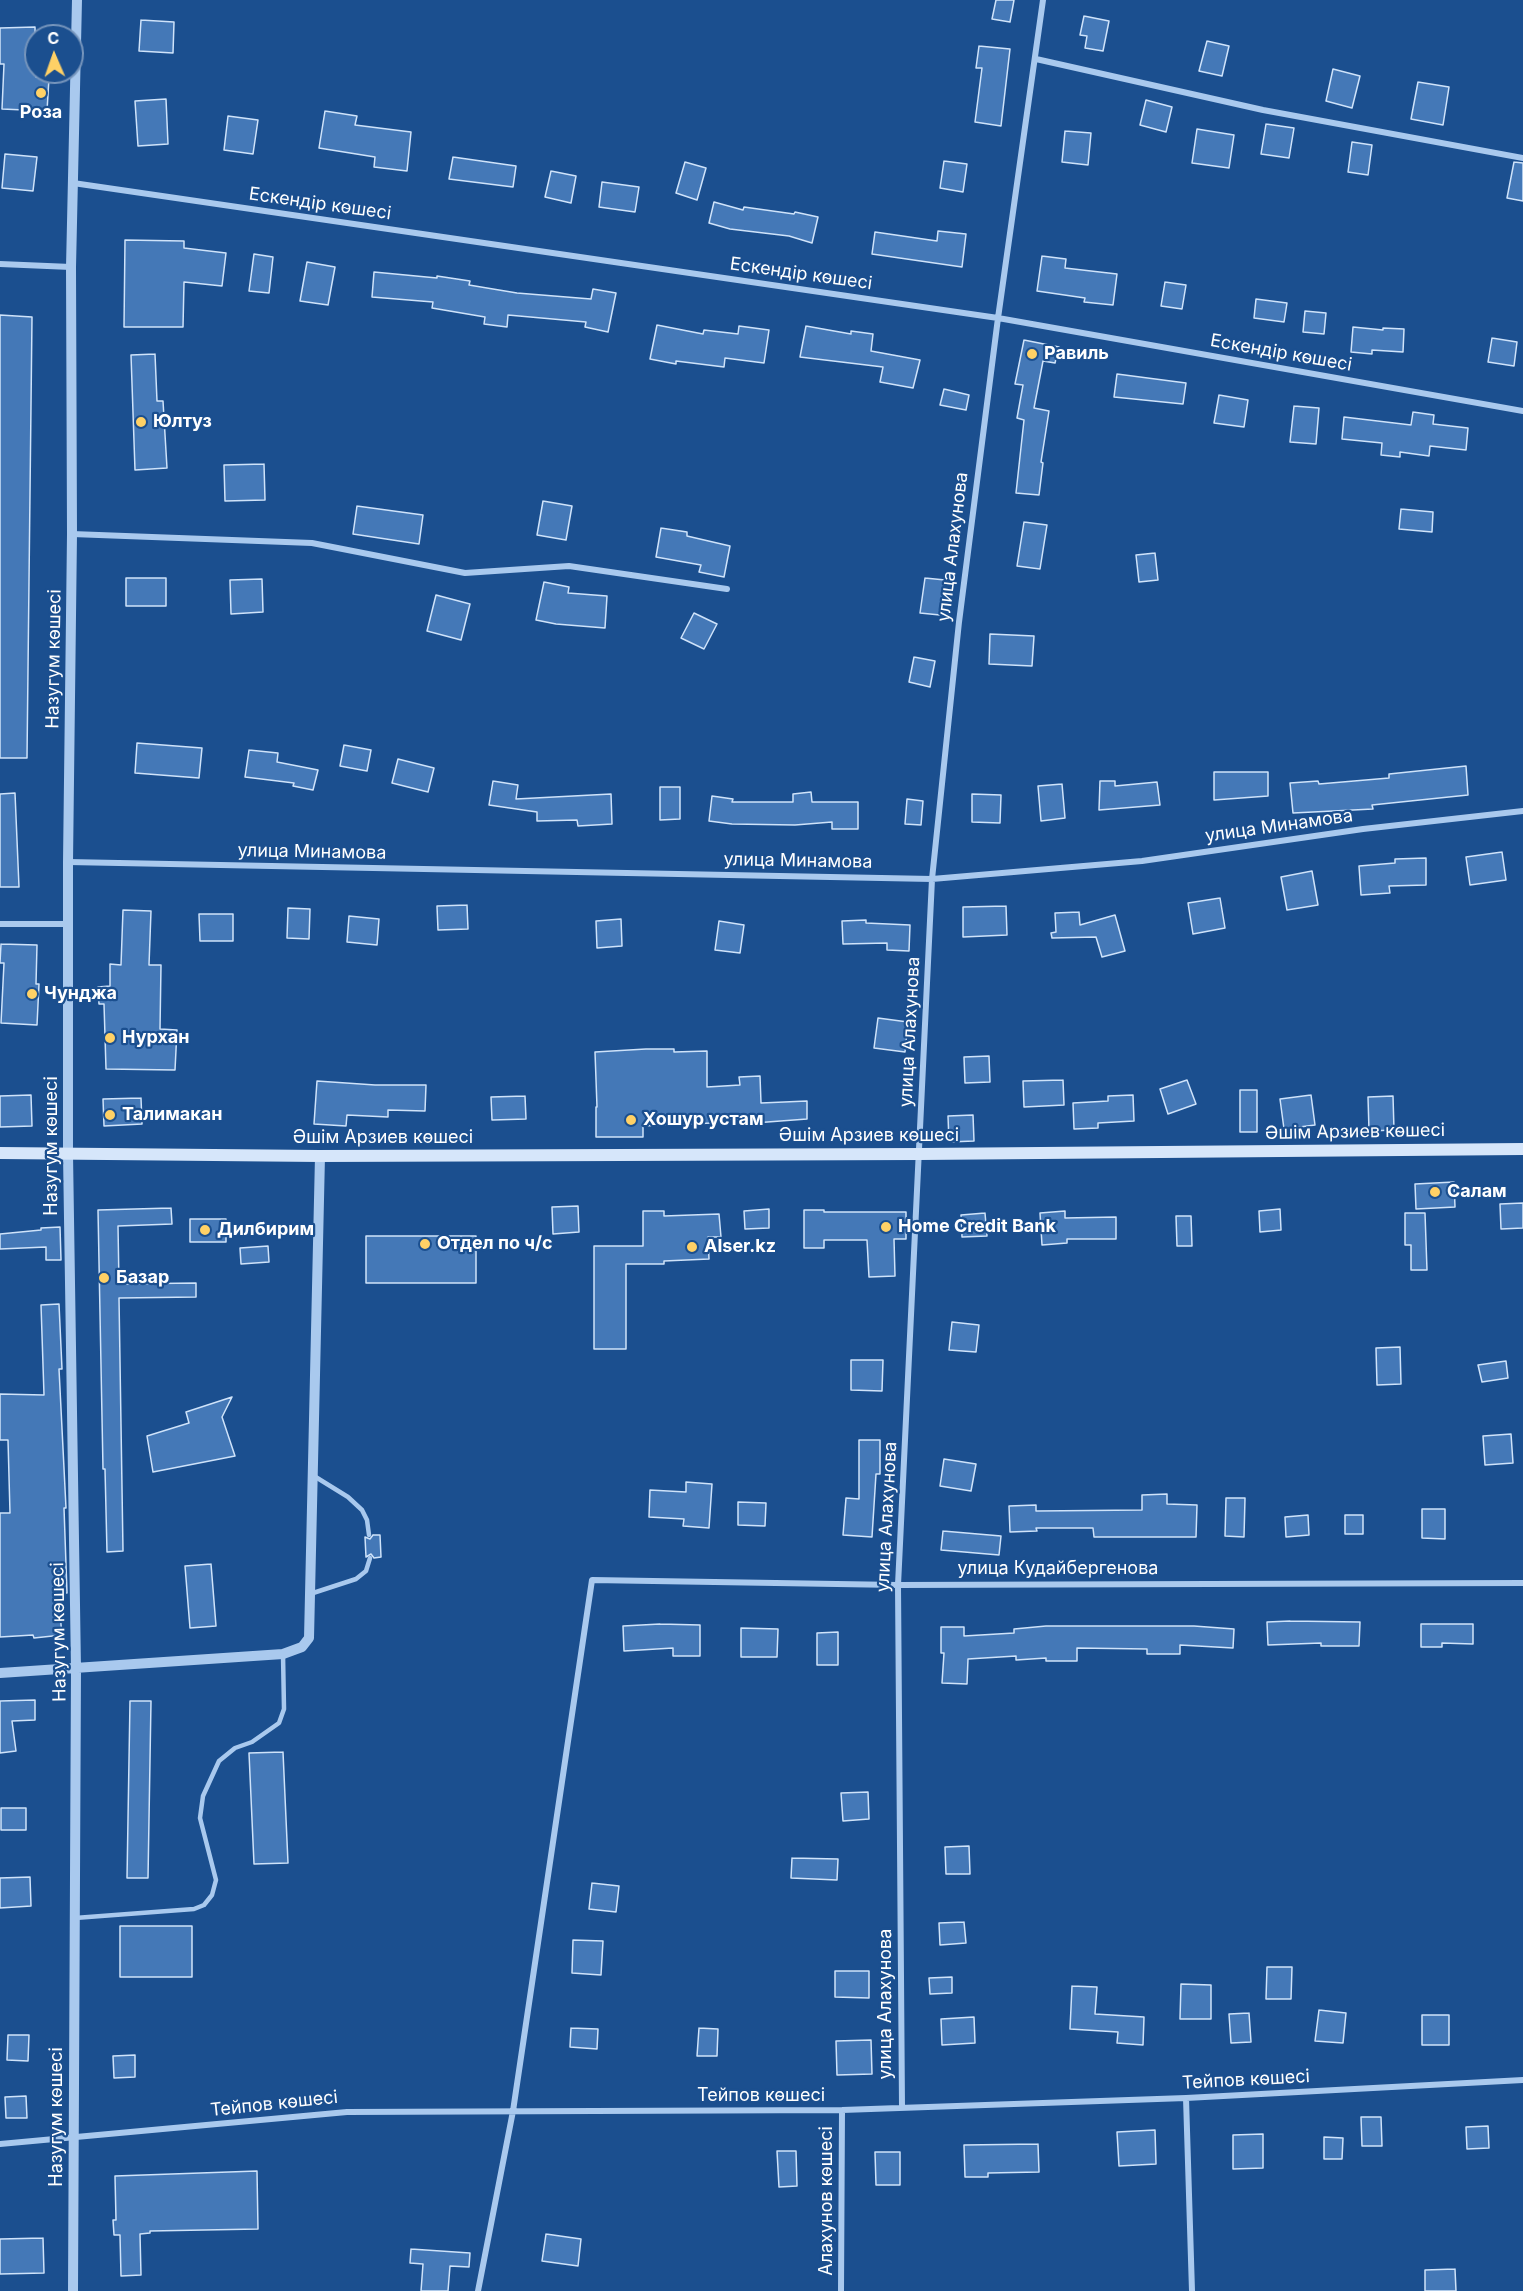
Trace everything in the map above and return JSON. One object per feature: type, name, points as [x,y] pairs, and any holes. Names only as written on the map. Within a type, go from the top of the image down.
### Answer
[{"type":"main road","name":"Әшім Арзиев көшесі","points":[[0,1153],[320,1156],[1523,1149]]},
{"type":"street","name":"Назугум көшесі","points":[[73,2291],[76,1669],[68,1154],[68,862],[72,534],[71,267],[77,0]]},
{"type":"street","name":"улица Алахунова","points":[[902,2107],[898,1585],[932,879],[959,622],[998,318],[1043,0]]},
{"type":"street","points":[[1036,59],[1263,110],[1523,158]]},
{"type":"street","name":"Ескендір көшесі","points":[[73,183],[998,318],[1523,411]]},
{"type":"street","points":[[0,264],[71,267]]},
{"type":"street","points":[[72,534],[312,543],[465,573],[569,567],[727,589]]},
{"type":"street","name":"улица Минамова","points":[[68,862],[932,879],[1142,861],[1363,829],[1523,811]]},
{"type":"street","points":[[0,924],[68,924]]},
{"type":"street","points":[[0,1673],[283,1654],[302,1647],[309,1638],[320,1156]]},
{"type":"street","name":"улица Кудайбергенова","points":[[513,2111],[592,1580],[898,1585],[1523,1583]]},
{"type":"street","name":"Тейпов көшесі","points":[[0,2144],[74,2139],[347,2112],[842,2110],[1186,2098],[1523,2080]]},
{"type":"street","points":[[1186,2098],[1192,2291]]},
{"type":"street","name":"Алахунов көшесі","points":[[841,2291],[842,2110]]},
{"type":"street","points":[[478,2291],[513,2111]]},
{"type":"lane","points":[[312,1474],[348,1497],[362,1510],[367,1520],[369,1535]]},
{"type":"lane","points":[[310,1594],[356,1579],[366,1571],[370,1558]]},
{"type":"lane","points":[[75,1918],[194,1909],[204,1905],[212,1895],[216,1880],[200,1818],[203,1796],[219,1761],[235,1748],[252,1742],[279,1724],[284,1709],[283,1654]]},
{"type":"building","points":[[996,0],[1014,0],[1010,22],[992,19]]},
{"type":"building","points":[[1084,16],[1109,21],[1103,51],[1085,48],[1087,36],[1080,35]]},
{"type":"building","points":[[141,20],[174,22],[173,53],[139,51]]},
{"type":"building","points":[[24,27],[24,84],[49,84],[47,111],[2,109],[4,64],[0,64],[0,28]]},
{"type":"building","points":[[1207,41],[1229,46],[1222,76],[1199,71]]},
{"type":"building","points":[[979,46],[1010,49],[1001,126],[975,122],[982,68],[976,68]]},
{"type":"building","points":[[1333,69],[1360,76],[1352,108],[1326,101]]},
{"type":"building","points":[[1418,82],[1449,87],[1443,125],[1411,119]]},
{"type":"building","points":[[166,99],[168,144],[138,146],[135,101]]},
{"type":"building","points":[[1146,100],[1172,107],[1166,132],[1140,125]]},
{"type":"building","points":[[325,111],[357,116],[355,125],[411,132],[407,171],[374,167],[375,157],[319,148]]},
{"type":"building","points":[[228,116],[258,120],[253,154],[224,150]]},
{"type":"building","points":[[1266,124],[1294,128],[1289,158],[1261,154]]},
{"type":"building","points":[[1197,129],[1234,135],[1229,168],[1192,163]]},
{"type":"building","points":[[1065,131],[1091,133],[1088,165],[1062,162]]},
{"type":"building","points":[[1352,142],[1372,145],[1368,175],[1348,172]]},
{"type":"building","points":[[5,154],[37,157],[33,191],[2,188]]},
{"type":"building","points":[[453,157],[516,166],[513,187],[449,179]]},
{"type":"building","points":[[944,161],[967,164],[963,192],[940,188]]},
{"type":"building","points":[[685,162],[706,168],[697,200],[676,193]]},
{"type":"building","points":[[1514,162],[1523,163],[1523,201],[1507,198]]},
{"type":"building","points":[[551,171],[576,176],[571,203],[545,197]]},
{"type":"building","points":[[602,182],[639,187],[635,212],[599,207]]},
{"type":"building","points":[[714,202],[743,210],[744,207],[794,214],[795,212],[818,217],[812,243],[789,236],[730,229],[709,223]]},
{"type":"building","points":[[938,231],[966,234],[962,267],[872,254],[875,232],[937,241]]},
{"type":"building","points":[[125,240],[184,241],[184,248],[226,253],[222,286],[184,282],[183,327],[124,327]]},
{"type":"building","points":[[254,254],[273,257],[269,293],[249,291]]},
{"type":"building","points":[[1042,256],[1066,259],[1065,268],[1117,274],[1113,305],[1084,302],[1085,298],[1037,291]]},
{"type":"building","points":[[307,262],[335,267],[328,305],[300,301]]},
{"type":"building","points":[[374,272],[437,278],[437,276],[470,281],[469,285],[517,293],[591,299],[593,289],[616,293],[608,332],[585,327],[586,322],[508,315],[507,327],[484,324],[485,317],[432,308],[433,302],[372,297]]},
{"type":"building","points":[[1165,282],[1186,285],[1182,309],[1161,306]]},
{"type":"building","points":[[1256,299],[1287,303],[1284,322],[1254,318]]},
{"type":"building","points":[[1305,311],[1326,313],[1324,334],[1303,332]]},
{"type":"building","points":[[0,315],[32,317],[27,758],[0,758]]},
{"type":"building","points":[[657,325],[703,334],[704,330],[738,334],[739,326],[769,330],[764,363],[725,358],[724,367],[676,361],[676,364],[650,359]]},
{"type":"building","points":[[806,326],[851,334],[851,331],[873,334],[871,351],[920,360],[913,388],[880,382],[883,367],[800,357]]},
{"type":"building","points":[[1353,327],[1383,330],[1383,328],[1404,329],[1403,352],[1372,350],[1372,354],[1351,352]]},
{"type":"building","points":[[1492,338],[1517,342],[1514,366],[1488,362]]},
{"type":"building","points":[[1024,340],[1059,347],[1055,363],[1043,361],[1034,408],[1049,411],[1041,462],[1043,463],[1039,495],[1016,493],[1024,420],[1017,418],[1023,385],[1015,384]]},
{"type":"building","points":[[155,354],[157,401],[163,401],[167,468],[135,470],[131,355]]},
{"type":"building","points":[[1117,374],[1186,383],[1183,404],[1114,397]]},
{"type":"building","points":[[944,389],[969,395],[966,410],[940,405]]},
{"type":"building","points":[[1219,395],[1248,400],[1244,427],[1214,423]]},
{"type":"building","points":[[1294,406],[1319,408],[1316,444],[1290,442]]},
{"type":"building","points":[[1413,412],[1434,415],[1433,424],[1468,428],[1466,450],[1430,446],[1429,456],[1400,452],[1400,457],[1381,455],[1382,443],[1342,439],[1344,417],[1411,425]]},
{"type":"building","points":[[264,464],[265,500],[225,501],[224,465]]},
{"type":"building","points":[[543,501],[572,506],[566,540],[537,535]]},
{"type":"building","points":[[357,506],[423,515],[419,544],[353,534]]},
{"type":"building","points":[[1401,509],[1433,512],[1432,532],[1399,529]]},
{"type":"building","points":[[1024,522],[1047,525],[1040,569],[1017,566]]},
{"type":"building","points":[[661,528],[687,532],[687,536],[730,546],[724,577],[699,572],[701,565],[656,557]]},
{"type":"building","points":[[1155,553],[1158,580],[1139,582],[1136,555]]},
{"type":"building","points":[[126,578],[166,578],[166,606],[126,606]]},
{"type":"building","points":[[925,578],[945,580],[940,615],[920,613]]},
{"type":"building","points":[[262,579],[263,612],[231,614],[230,580]]},
{"type":"building","points":[[544,582],[569,587],[568,593],[607,596],[605,628],[536,620]]},
{"type":"building","points":[[436,595],[470,604],[461,640],[427,631]]},
{"type":"building","points":[[694,613],[717,624],[704,649],[681,638]]},
{"type":"building","points":[[990,634],[1034,636],[1032,666],[989,664]]},
{"type":"building","points":[[914,657],[935,661],[930,687],[909,682]]},
{"type":"building","points":[[137,743],[202,748],[199,778],[135,773]]},
{"type":"building","points":[[344,745],[371,750],[367,771],[340,766]]},
{"type":"building","points":[[249,750],[278,753],[277,762],[318,770],[313,790],[293,786],[294,783],[245,777]]},
{"type":"building","points":[[398,759],[434,768],[428,792],[392,783]]},
{"type":"building","points":[[1466,766],[1468,795],[1372,805],[1373,809],[1293,813],[1290,783],[1318,781],[1319,784],[1389,778],[1389,774]]},
{"type":"building","points":[[1214,772],[1268,772],[1268,796],[1214,800]]},
{"type":"building","points":[[493,781],[518,785],[516,799],[611,794],[612,824],[578,826],[577,820],[537,821],[537,812],[489,805]]},
{"type":"building","points":[[1100,781],[1115,781],[1115,786],[1157,782],[1160,805],[1099,810]]},
{"type":"building","points":[[1062,784],[1065,818],[1041,821],[1038,786]]},
{"type":"building","points":[[660,787],[680,787],[680,819],[660,820]]},
{"type":"building","points":[[811,792],[812,802],[858,802],[858,829],[832,829],[832,822],[795,825],[732,824],[709,821],[712,796],[733,799],[732,802],[793,802],[793,794]]},
{"type":"building","points":[[15,793],[19,887],[0,887],[0,794]]},
{"type":"building","points":[[972,794],[1001,795],[1000,823],[972,822]]},
{"type":"building","points":[[907,799],[923,801],[921,825],[905,824]]},
{"type":"building","points":[[1502,852],[1506,880],[1470,885],[1466,857]]},
{"type":"building","points":[[1426,858],[1426,885],[1389,886],[1390,893],[1361,895],[1359,866],[1395,863],[1395,859]]},
{"type":"building","points":[[1312,871],[1318,905],[1287,910],[1281,877]]},
{"type":"building","points":[[1220,898],[1225,928],[1193,934],[1188,903]]},
{"type":"building","points":[[467,905],[468,929],[438,930],[437,906]]},
{"type":"building","points":[[1006,906],[1007,935],[963,937],[963,907]]},
{"type":"building","points":[[288,908],[310,909],[309,939],[287,938]]},
{"type":"building","points":[[123,910],[151,911],[149,965],[161,965],[160,1029],[177,1030],[175,1070],[106,1069],[104,1004],[99,1004],[98,987],[110,986],[110,964],[121,965]]},
{"type":"building","points":[[1079,912],[1080,925],[1115,915],[1125,951],[1102,957],[1096,937],[1052,938],[1051,933],[1056,932],[1055,913]]},
{"type":"building","points":[[199,914],[233,914],[233,941],[200,941]]},
{"type":"building","points":[[349,916],[379,919],[377,945],[347,942]]},
{"type":"building","points":[[621,919],[622,946],[597,948],[596,921]]},
{"type":"building","points":[[866,920],[866,923],[910,925],[909,951],[887,950],[887,943],[843,944],[842,921]]},
{"type":"building","points":[[719,921],[744,925],[740,953],[715,950]]},
{"type":"building","points":[[1,944],[37,945],[36,984],[39,984],[37,1025],[1,1023],[4,963],[0,963]]},
{"type":"building","points":[[878,1018],[908,1022],[905,1052],[874,1048]]},
{"type":"building","points":[[674,1049],[674,1052],[707,1051],[707,1087],[740,1085],[739,1077],[760,1076],[761,1103],[807,1101],[807,1119],[741,1124],[741,1119],[712,1120],[712,1123],[643,1126],[643,1137],[596,1137],[595,1052]]},
{"type":"building","points":[[989,1056],[990,1082],[965,1083],[964,1057]]},
{"type":"building","points":[[1063,1080],[1064,1105],[1024,1107],[1023,1081]]},
{"type":"building","points":[[1187,1080],[1196,1104],[1168,1114],[1160,1089]]},
{"type":"building","points":[[317,1081],[375,1085],[426,1085],[425,1111],[388,1110],[388,1117],[347,1115],[346,1126],[314,1124]]},
{"type":"building","points":[[1240,1090],[1257,1090],[1257,1132],[1240,1132]]},
{"type":"building","points":[[31,1095],[32,1126],[0,1127],[0,1096]]},
{"type":"building","points":[[1133,1095],[1134,1121],[1098,1123],[1098,1128],[1074,1129],[1073,1103],[1108,1101],[1108,1096]]},
{"type":"building","points":[[1311,1095],[1315,1125],[1284,1129],[1280,1099]]},
{"type":"building","points":[[525,1096],[526,1119],[492,1120],[491,1097]]},
{"type":"building","points":[[1393,1096],[1394,1130],[1369,1131],[1368,1097]]},
{"type":"building","points":[[141,1098],[142,1124],[104,1126],[103,1099]]},
{"type":"building","points":[[973,1115],[974,1141],[949,1142],[948,1116]]},
{"type":"building","points":[[1454,1182],[1455,1207],[1416,1209],[1415,1184]]},
{"type":"building","points":[[1523,1203],[1523,1228],[1501,1229],[1500,1204]]},
{"type":"building","points":[[578,1206],[579,1232],[553,1234],[552,1207]]},
{"type":"building","points":[[171,1208],[172,1224],[118,1226],[119,1284],[196,1283],[196,1297],[119,1298],[123,1551],[107,1552],[105,1469],[103,1469],[98,1210]]},
{"type":"building","points":[[769,1209],[769,1228],[745,1229],[744,1211]]},
{"type":"building","points":[[1280,1209],[1281,1230],[1260,1232],[1259,1211]]},
{"type":"building","points":[[804,1210],[906,1212],[906,1239],[894,1239],[895,1276],[869,1277],[867,1240],[824,1240],[824,1248],[804,1248]]},
{"type":"building","points":[[643,1211],[664,1211],[664,1216],[719,1214],[721,1237],[708,1237],[709,1259],[664,1261],[664,1264],[626,1264],[626,1349],[594,1349],[594,1246],[643,1246]]},
{"type":"building","points":[[1065,1211],[1065,1218],[1116,1217],[1116,1239],[1067,1239],[1067,1243],[1042,1245],[1040,1213]]},
{"type":"building","points":[[985,1213],[987,1236],[962,1237],[961,1215]]},
{"type":"building","points":[[1405,1213],[1425,1213],[1427,1270],[1411,1270],[1411,1245],[1405,1245]]},
{"type":"building","points":[[1176,1216],[1191,1216],[1192,1246],[1177,1246]]},
{"type":"building","points":[[190,1219],[226,1219],[226,1242],[190,1242]]},
{"type":"building","points":[[60,1227],[61,1260],[46,1260],[46,1247],[0,1249],[0,1234]]},
{"type":"building","points":[[366,1236],[476,1236],[476,1283],[366,1283]]},
{"type":"building","points":[[268,1246],[269,1262],[241,1264],[240,1248]]},
{"type":"building","points":[[59,1304],[67,1593],[58,1593],[62,1635],[34,1638],[33,1635],[0,1637],[0,1513],[10,1513],[8,1440],[0,1440],[0,1394],[44,1395],[41,1305]]},
{"type":"building","points":[[952,1322],[979,1325],[976,1352],[949,1350]]},
{"type":"building","points":[[1400,1347],[1401,1384],[1377,1385],[1376,1348]]},
{"type":"building","points":[[851,1360],[883,1360],[882,1391],[851,1390]]},
{"type":"building","points":[[1506,1361],[1508,1378],[1482,1382],[1478,1365]]},
{"type":"building","points":[[232,1397],[222,1417],[235,1456],[153,1472],[147,1436],[189,1423],[186,1412]]},
{"type":"building","points":[[1511,1434],[1513,1463],[1485,1465],[1483,1436]]},
{"type":"building","points":[[859,1440],[880,1440],[880,1474],[876,1474],[872,1537],[843,1535],[846,1498],[859,1499]]},
{"type":"building","points":[[944,1459],[976,1464],[971,1491],[940,1486]]},
{"type":"building","points":[[686,1482],[712,1484],[709,1528],[683,1526],[684,1519],[649,1517],[650,1490],[686,1492]]},
{"type":"building","points":[[1167,1494],[1167,1504],[1197,1505],[1196,1537],[1094,1537],[1093,1528],[1036,1528],[1037,1531],[1010,1532],[1009,1506],[1036,1505],[1036,1511],[1142,1510],[1142,1495]]},
{"type":"building","points":[[1226,1498],[1245,1498],[1244,1537],[1225,1536]]},
{"type":"building","points":[[738,1502],[766,1503],[765,1526],[738,1525]]},
{"type":"building","points":[[1422,1509],[1445,1509],[1445,1539],[1422,1538]]},
{"type":"building","points":[[1308,1515],[1309,1535],[1286,1537],[1285,1517]]},
{"type":"building","points":[[1345,1515],[1363,1515],[1363,1534],[1345,1534]]},
{"type":"building","points":[[943,1531],[1001,1536],[999,1555],[941,1550]]},
{"type":"building","points":[[373,1535],[380,1535],[381,1557],[374,1558],[371,1554],[366,1557],[365,1537],[370,1539]]},
{"type":"building","points":[[211,1564],[216,1626],[190,1628],[185,1566]]},
{"type":"building","points":[[1267,1622],[1360,1622],[1359,1646],[1321,1646],[1321,1643],[1268,1645]]},
{"type":"building","points":[[1421,1624],[1473,1624],[1473,1644],[1442,1643],[1442,1647],[1421,1647]]},
{"type":"building","points":[[700,1625],[700,1656],[673,1656],[673,1648],[624,1651],[623,1626]]},
{"type":"building","points":[[1046,1626],[1194,1626],[1234,1629],[1233,1648],[1180,1645],[1180,1654],[1147,1654],[1147,1649],[1077,1648],[1077,1661],[1046,1661],[1046,1658],[1016,1660],[1016,1656],[968,1659],[967,1684],[942,1683],[944,1653],[941,1653],[941,1627],[964,1627],[964,1636],[1014,1633],[1014,1629]]},
{"type":"building","points":[[741,1628],[778,1629],[777,1657],[741,1657]]},
{"type":"building","points":[[838,1632],[838,1665],[817,1665],[817,1633]]},
{"type":"building","points":[[35,1700],[35,1720],[12,1721],[16,1751],[0,1753],[0,1701]]},
{"type":"building","points":[[130,1701],[151,1701],[148,1878],[127,1878]]},
{"type":"building","points":[[283,1752],[288,1863],[254,1864],[249,1753]]},
{"type":"building","points":[[868,1792],[869,1819],[843,1821],[841,1793]]},
{"type":"building","points":[[1,1808],[26,1808],[26,1830],[1,1830]]},
{"type":"building","points":[[969,1846],[970,1874],[946,1874],[945,1847]]},
{"type":"building","points":[[792,1858],[838,1859],[837,1880],[791,1878]]},
{"type":"building","points":[[30,1877],[31,1906],[0,1908],[0,1878]]},
{"type":"building","points":[[592,1883],[619,1886],[616,1912],[589,1909]]},
{"type":"building","points":[[964,1922],[966,1943],[940,1945],[939,1923]]},
{"type":"building","points":[[120,1926],[192,1926],[192,1977],[120,1977]]},
{"type":"building","points":[[573,1940],[603,1941],[601,1975],[572,1973]]},
{"type":"building","points":[[1267,1967],[1292,1967],[1291,1999],[1266,1999]]},
{"type":"building","points":[[835,1971],[869,1971],[869,1998],[835,1997]]},
{"type":"building","points":[[952,1977],[952,1993],[930,1994],[929,1978]]},
{"type":"building","points":[[1181,1984],[1211,1985],[1211,2019],[1180,2019]]},
{"type":"building","points":[[1072,1986],[1097,1987],[1095,2014],[1144,2017],[1143,2045],[1117,2043],[1118,2032],[1070,2029]]},
{"type":"building","points":[[1319,2010],[1346,2013],[1343,2043],[1315,2041]]},
{"type":"building","points":[[1249,2013],[1251,2042],[1231,2043],[1229,2014]]},
{"type":"building","points":[[1422,2015],[1449,2015],[1449,2045],[1422,2045]]},
{"type":"building","points":[[974,2017],[975,2043],[942,2045],[941,2019]]},
{"type":"building","points":[[571,2028],[598,2029],[597,2049],[570,2047]]},
{"type":"building","points":[[699,2028],[718,2029],[717,2056],[697,2056]]},
{"type":"building","points":[[8,2035],[29,2035],[28,2061],[7,2060]]},
{"type":"building","points":[[871,2040],[872,2074],[837,2075],[836,2041]]},
{"type":"building","points":[[135,2055],[135,2077],[114,2078],[113,2056]]},
{"type":"building","points":[[26,2096],[27,2118],[6,2118],[5,2097]]},
{"type":"building","points":[[1361,2117],[1381,2117],[1382,2146],[1362,2146]]},
{"type":"building","points":[[1488,2126],[1489,2148],[1467,2149],[1466,2127]]},
{"type":"building","points":[[1155,2130],[1156,2164],[1119,2166],[1117,2132]]},
{"type":"building","points":[[1263,2134],[1263,2168],[1233,2169],[1233,2135]]},
{"type":"building","points":[[1324,2137],[1343,2138],[1342,2159],[1324,2159]]},
{"type":"building","points":[[1038,2144],[1039,2172],[988,2173],[988,2177],[965,2177],[964,2145]]},
{"type":"building","points":[[777,2151],[796,2151],[797,2186],[779,2187]]},
{"type":"building","points":[[875,2152],[900,2152],[900,2185],[876,2185]]},
{"type":"building","points":[[257,2171],[258,2229],[150,2231],[150,2233],[140,2234],[141,2275],[121,2276],[120,2235],[114,2235],[113,2220],[116,2220],[115,2176]]},
{"type":"building","points":[[546,2234],[581,2239],[578,2266],[542,2261]]},
{"type":"building","points":[[43,2238],[44,2273],[0,2274],[0,2239]]},
{"type":"building","points":[[411,2249],[470,2253],[469,2267],[450,2266],[448,2291],[421,2291],[423,2264],[410,2263]]},
{"type":"building","points":[[1455,2269],[1456,2291],[1425,2291],[1425,2270]]},
{"type":"place","name":"Роза","points":[[41,93]]},
{"type":"place","name":"Равиль","points":[[1032,354]]},
{"type":"place","name":"Юлтуз","points":[[141,422]]},
{"type":"place","name":"Чунджа","points":[[32,994]]},
{"type":"place","name":"Нурхан","points":[[110,1038]]},
{"type":"place","name":"Талимакан","points":[[110,1115]]},
{"type":"place","name":"Хошур устам","points":[[631,1120]]},
{"type":"place","name":"Салам","points":[[1435,1192]]},
{"type":"place","name":"Home Credit Bank","points":[[886,1227]]},
{"type":"place","name":"Дилбирим","points":[[205,1230]]},
{"type":"place","name":"Отдел по ч/с","points":[[425,1244]]},
{"type":"place","name":"Alser.kz","points":[[692,1247]]},
{"type":"place","name":"Базар","points":[[104,1278]]}]
